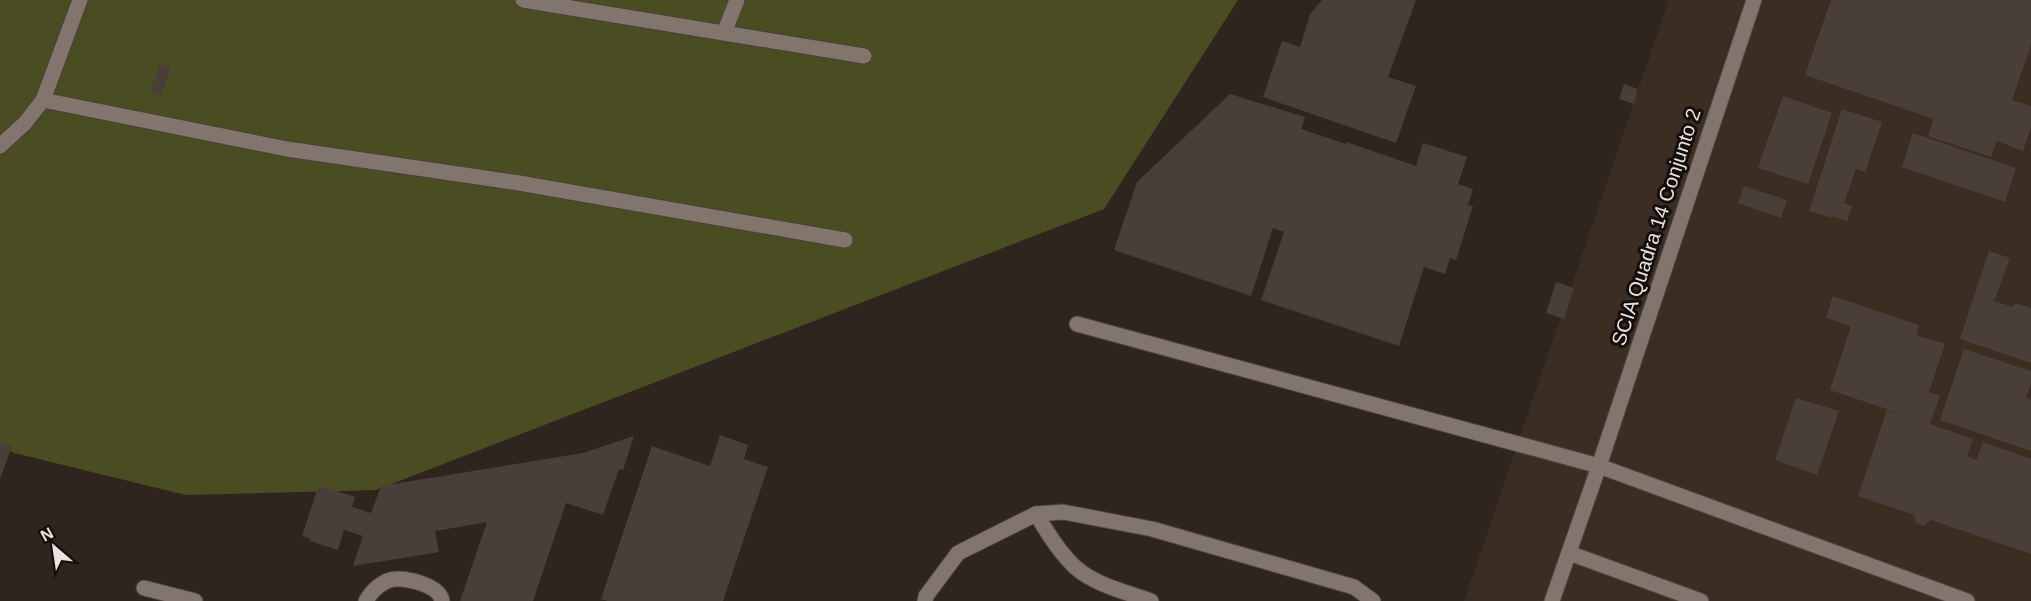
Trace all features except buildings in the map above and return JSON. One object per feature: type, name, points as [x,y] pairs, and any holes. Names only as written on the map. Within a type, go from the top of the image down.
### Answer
[{"type":"street","points":[[0,146],[26,123],[44,100],[80,0]]},
{"type":"street","points":[[523,0],[864,57]]},
{"type":"street","points":[[724,33],[737,0]]},
{"type":"street","name":"SCIA Quadra 14 Conjunto 2","points":[[1552,601],[1754,0]]},
{"type":"street","points":[[44,100],[287,149],[519,183],[845,240]]},
{"type":"street","points":[[1077,324],[1599,466],[1967,601]]},
{"type":"street","points":[[925,601],[926,596],[958,554],[1036,514],[1063,512],[1152,529],[1354,587],[1373,601]]},
{"type":"street","points":[[1036,514],[1060,551],[1076,568],[1106,585],[1151,601]]},
{"type":"street","points":[[1569,553],[1701,601]]},
{"type":"street","points":[[366,601],[379,585],[396,579],[434,587],[442,595],[442,601]]},
{"type":"street","points":[[144,588],[195,601]]},
{"type":"shaded area","points":[[1669,0],[2031,0],[2031,601],[1464,601]]},
{"type":"green space","points":[[0,0],[1238,0],[1104,209],[376,490],[186,495],[14,453],[0,447]]}]
